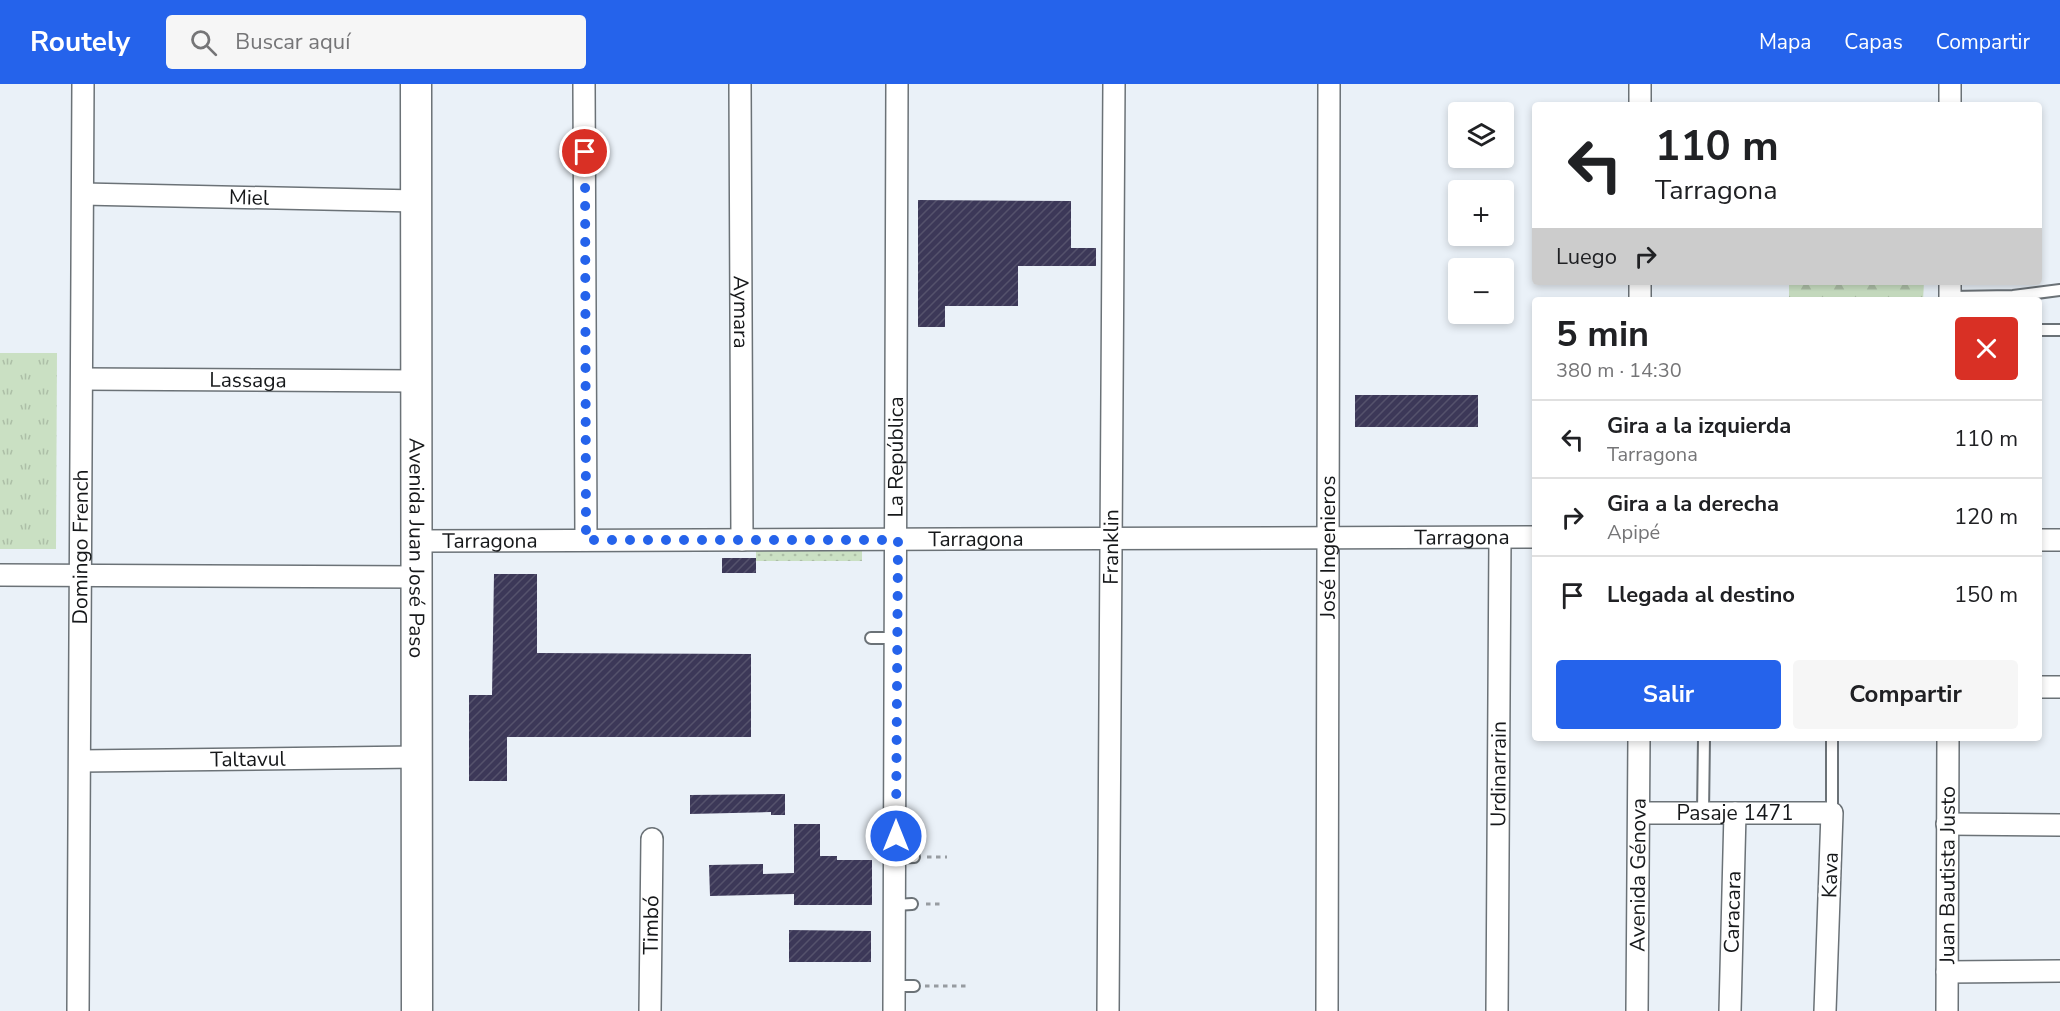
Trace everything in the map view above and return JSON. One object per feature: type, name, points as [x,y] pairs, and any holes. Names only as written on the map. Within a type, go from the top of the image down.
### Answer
[{"type":"main road","name":"Avenida Juan José Paso","points":[[416,84],[417,1011]]},
{"type":"street","name":"Domingo French","points":[[78,1011],[83,84]]},
{"type":"street","points":[[584,84],[586,540]]},
{"type":"street","name":"Aymara","points":[[740,84],[742,540]]},
{"type":"street","name":"La República","points":[[894,1011],[905,986],[904,858],[897,638],[897,84]]},
{"type":"street","name":"Franklin","points":[[1108,1011],[1114,84]]},
{"type":"street","name":"José Ingenieros","points":[[1327,1011],[1329,84]]},
{"type":"street","points":[[1640,84],[1640,102]]},
{"type":"street","points":[[1950,84],[1950,102]]},
{"type":"street","name":"Miel","points":[[83,194],[416,201]]},
{"type":"street","name":"Lassaga","points":[[82,379],[416,381]]},
{"type":"street","name":"Urdinarrain","points":[[1497,1011],[1500,537]]},
{"type":"street","name":"Tarragona","points":[[416,541],[1532,537]]},
{"type":"street","points":[[2042,540],[2060,540]]},
{"type":"street","points":[[0,575],[417,577]]},
{"type":"street","points":[[2042,687],[2060,687]]},
{"type":"street","name":"Avenida Génova","points":[[1637,1011],[1639,741]]},
{"type":"street","name":"Juan Bautista Justo","points":[[1947,1011],[1948,741]]},
{"type":"street","name":"Taltavul","points":[[80,761],[417,757]]},
{"type":"street","name":"Pasaje 1471","points":[[1639,813],[1832,813]]},
{"type":"street","name":"Caracara","points":[[1730,1011],[1735,813]]},
{"type":"street","name":"Kava","points":[[1826,1011],[1832,813]]},
{"type":"street","points":[[1947,824],[2060,825]]},
{"type":"street","name":"Timbó","points":[[650,1011],[652,839]]},
{"type":"street","points":[[1947,972],[2060,972]]},
{"type":"lane","points":[[1950,293],[2013,296],[2060,290]]},
{"type":"lane","points":[[2042,330],[2060,330]]},
{"type":"lane","points":[[871,638],[897,638]]},
{"type":"lane","points":[[1703,813],[1704,741]]},
{"type":"lane","name":"Kava","points":[[1832,741],[1832,813]]},
{"type":"path","points":[[904,858],[947,857]]},
{"type":"path","points":[[905,986],[966,986]]},
{"type":"green space","points":[[1789,285],[1924,285],[1923,297],[1789,297]]},
{"type":"green space","points":[[0,353],[57,353],[56,549],[0,549]]},
{"type":"green space","points":[[862,547],[862,561],[756,561],[756,548]]},
{"type":"building","points":[[918,200],[1071,201],[1071,248],[1096,248],[1096,266],[1018,266],[1018,306],[945,306],[945,327],[918,327]]},
{"type":"building","points":[[1355,395],[1478,395],[1478,427],[1355,427]]},
{"type":"building","points":[[722,558],[756,558],[756,573],[722,573]]},
{"type":"building","points":[[494,574],[537,574],[537,653],[751,654],[751,737],[507,737],[507,781],[469,781],[469,695],[492,695]]},
{"type":"building","points":[[785,794],[785,815],[771,815],[771,812],[690,814],[690,795]]},
{"type":"building","points":[[794,824],[820,824],[820,856],[837,856],[837,860],[872,860],[872,905],[794,905],[794,894],[710,896],[709,865],[763,864],[763,874],[794,873]]},
{"type":"building","points":[[789,930],[871,931],[871,962],[789,962]]},
{"type":"route","points":[[585,152],[586,540],[898,540],[896,836]]}]
